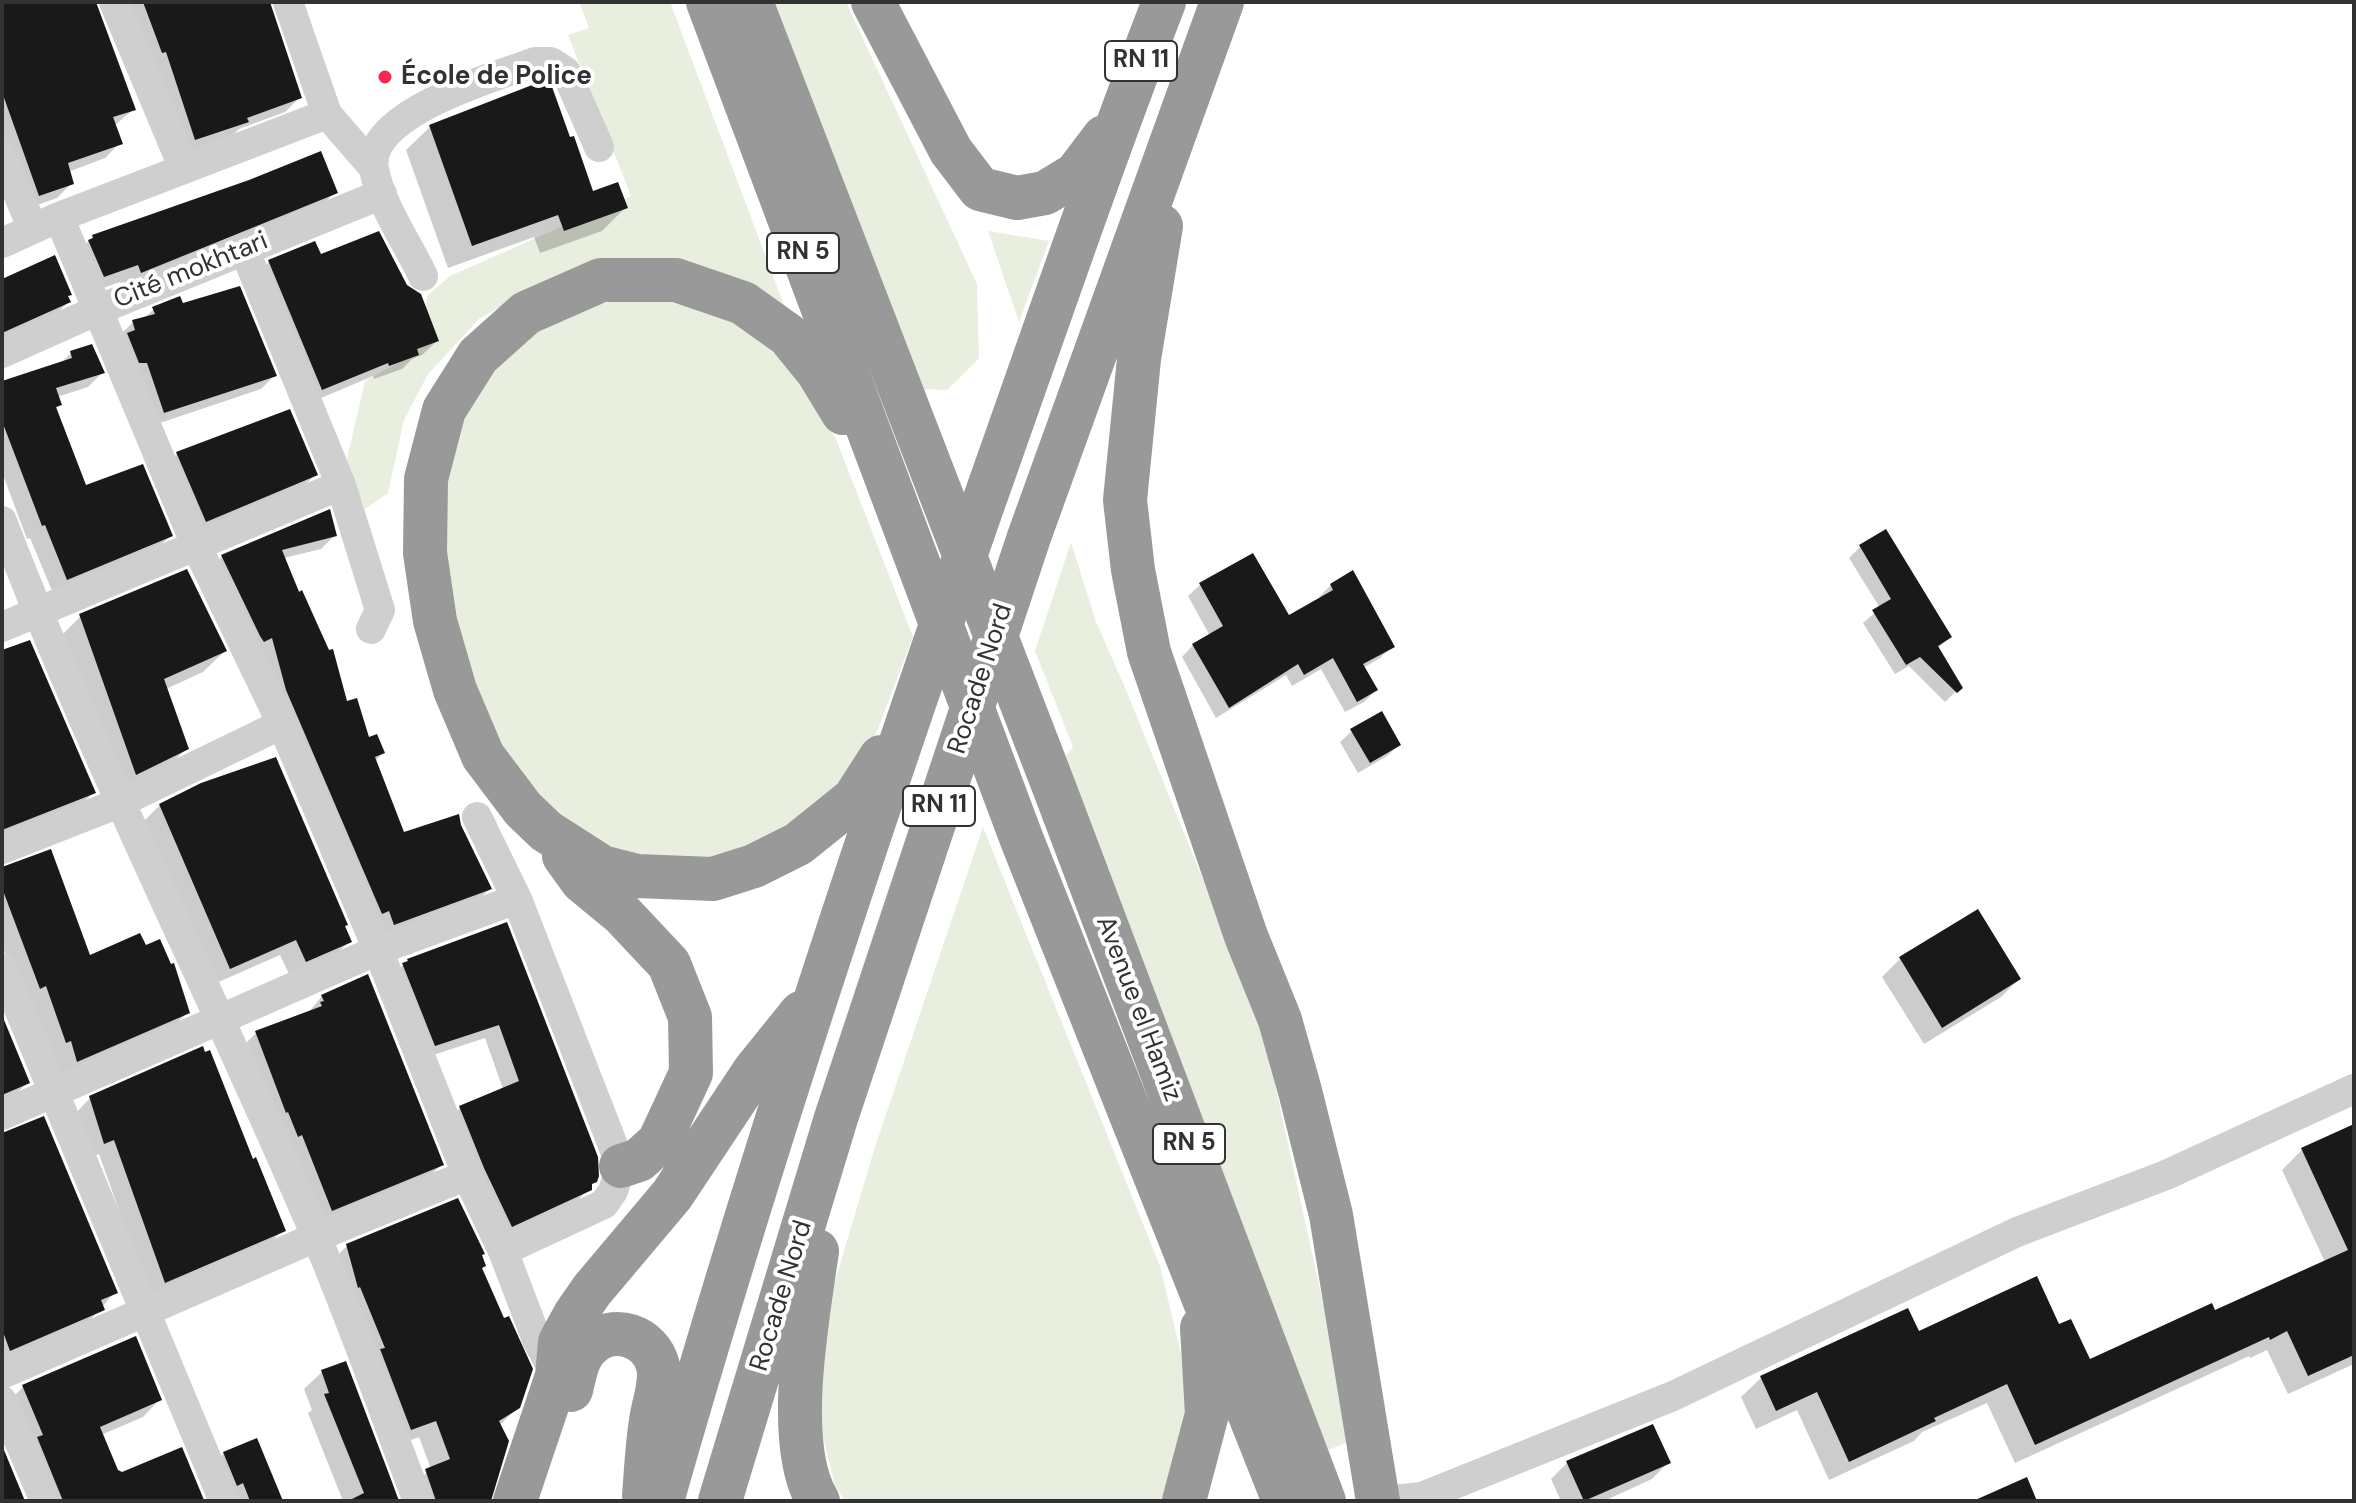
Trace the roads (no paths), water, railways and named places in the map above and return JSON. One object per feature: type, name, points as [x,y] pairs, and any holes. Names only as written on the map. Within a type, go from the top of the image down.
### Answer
[{"type":"highway","name":"RN 5","points":[[708,2],[1022,840],[1284,1501]]},
{"type":"highway","name":"Avenue el Hamiz","points":[[751,2],[1054,787],[1324,1501]]},
{"type":"highway","points":[[873,2],[951,151],[980,189],[1017,198],[1045,193],[1076,174],[1118,120]]},
{"type":"highway","name":"Rocade Nord","points":[[662,1501],[814,999],[911,709],[1118,120],[1164,2]]},
{"type":"highway","name":"Rocade Nord","points":[[720,1501],[836,1118],[1029,537],[1222,2]]},
{"type":"highway","points":[[1179,117],[1139,359],[1125,500],[1133,570],[1149,652],[1246,936],[1280,1020],[1300,1091],[1331,1215],[1378,1501]]},
{"type":"highway","points":[[621,1166],[639,1160],[659,1142],[691,1073],[690,1017],[669,964],[622,914],[582,881],[546,831],[523,809],[483,756],[455,690],[433,607],[425,553],[426,479],[444,410],[478,356],[526,313],[601,280],[676,280],[743,303],[788,335],[818,372],[897,505]]},
{"type":"highway","points":[[546,831],[602,867],[637,876],[713,879],[754,866],[798,844],[854,799],[911,709]]},
{"type":"highway","points":[[515,1501],[557,1376],[560,1342],[584,1302],[672,1195],[763,1059],[814,999]]},
{"type":"highway","points":[[818,1501],[812,1491],[802,1444],[802,1360],[836,1118]]},
{"type":"highway","points":[[1184,1501],[1207,1414],[1201,1294]]},
{"type":"highway","points":[[544,1501],[582,1354],[599,1338],[622,1334],[634,1337],[652,1351],[659,1374],[647,1447],[644,1501]]},
{"type":"street","points":[[114,2],[184,169]]},
{"type":"street","points":[[288,2],[327,114],[378,180],[423,276]]},
{"type":"street","points":[[378,180],[375,149],[388,131],[408,115],[435,99],[535,62],[551,62],[566,72],[599,147]]},
{"type":"street","points":[[2,243],[327,114]]},
{"type":"street","points":[[2,156],[100,309],[196,545],[282,724],[378,950],[467,1175],[503,1251],[537,1340],[557,1376]]},
{"type":"street","name":"Cité mokhtari","points":[[2,353],[244,249],[378,180]]},
{"type":"street","points":[[244,249],[341,485],[380,610],[371,629]]},
{"type":"street","points":[[2,627],[341,485]]},
{"type":"street","points":[[2,521],[37,613],[119,803],[316,1237],[418,1501]]},
{"type":"street","points":[[2,849],[119,803],[282,724]]},
{"type":"street","points":[[477,817],[517,899],[621,1166],[613,1191],[604,1204],[503,1251]]},
{"type":"street","points":[[2,1115],[378,950],[517,899]]},
{"type":"street","points":[[2,968],[224,1501]]},
{"type":"street","points":[[1385,1501],[1422,1497],[1673,1396],[2017,1232],[2166,1175],[2354,1089]]},
{"type":"street","points":[[2,1374],[316,1237],[467,1175]]},
{"type":"street","points":[[5,1414],[45,1501]]},
{"type":"place","name":"École de Police","points":[[385,77]]}]
